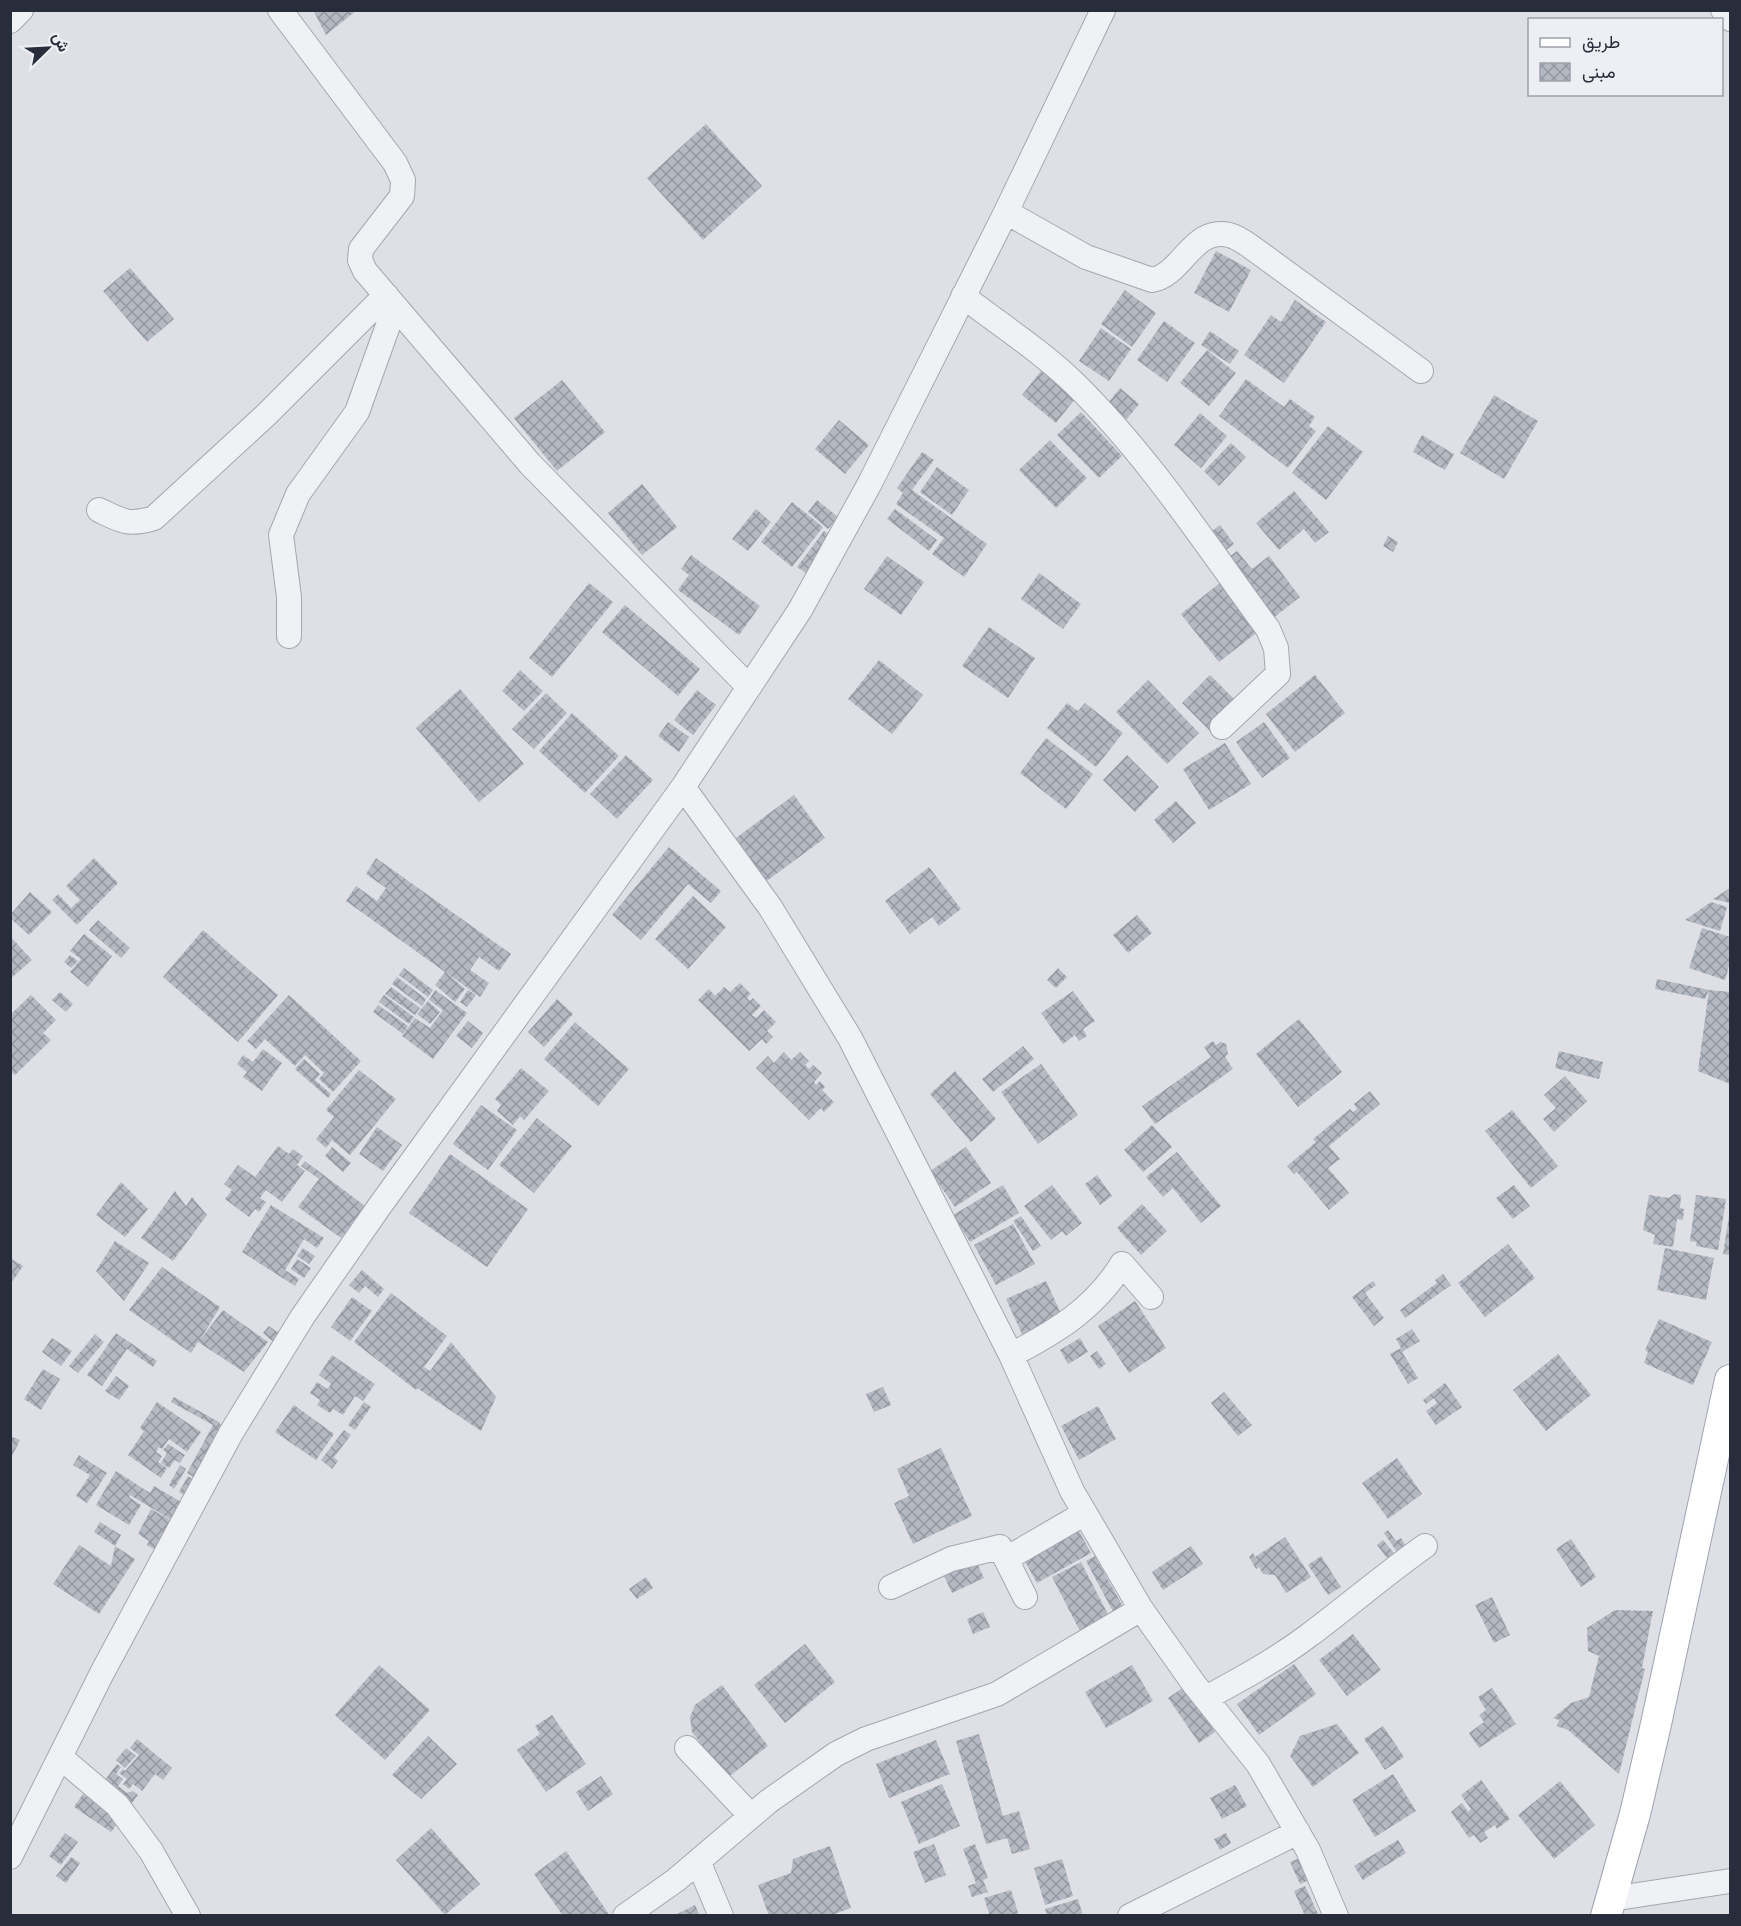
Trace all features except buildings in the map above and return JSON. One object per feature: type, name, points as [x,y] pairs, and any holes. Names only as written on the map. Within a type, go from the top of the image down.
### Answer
[{"type":"main road","points":[[1608,1907],[1635,1814],[1731,1380]]},
{"type":"street","points":[[10,21],[21,10]]},
{"type":"street","points":[[280,10],[395,164],[403,180],[402,196],[361,249],[360,260],[365,271],[530,464],[749,687]]},
{"type":"street","points":[[10,1857],[102,1673],[231,1433],[303,1316],[379,1207],[683,787],[800,610],[849,522],[1006,212],[1103,10]]},
{"type":"street","points":[[1723,10],[1731,19]]},
{"type":"street","points":[[1006,212],[1086,257],[1152,280],[1168,274],[1189,249],[1201,241],[1221,234],[1231,235],[1421,371]]},
{"type":"street","points":[[963,296],[1072,381],[1115,425],[1177,502],[1268,629],[1276,648],[1278,674],[1222,727]]},
{"type":"street","points":[[99,510],[126,523],[138,523],[154,518],[391,300]]},
{"type":"street","points":[[289,636],[289,597],[281,535],[298,494],[357,412],[391,300]]},
{"type":"street","points":[[683,787],[770,907],[849,1038],[1011,1356],[1072,1491],[1141,1609],[1258,1764],[1298,1832],[1336,1916]]},
{"type":"street","points":[[1011,1356],[1050,1335],[1080,1314],[1108,1287],[1122,1264],[1151,1297]]},
{"type":"street","points":[[891,1587],[951,1559],[999,1547],[1025,1597],[1006,1558],[1085,1513]]},
{"type":"street","points":[[1206,1698],[1257,1670],[1307,1636],[1376,1581],[1425,1546]]},
{"type":"street","points":[[632,1913],[751,1816],[837,1754],[866,1739],[997,1694],[1141,1609]]},
{"type":"street","points":[[687,1748],[751,1816]]},
{"type":"street","points":[[60,1757],[117,1805],[151,1851],[188,1916]]},
{"type":"street","points":[[1130,1916],[1298,1832]]},
{"type":"street","points":[[698,1861],[721,1916]]},
{"type":"street","points":[[1608,1907],[1731,1881]]}]
